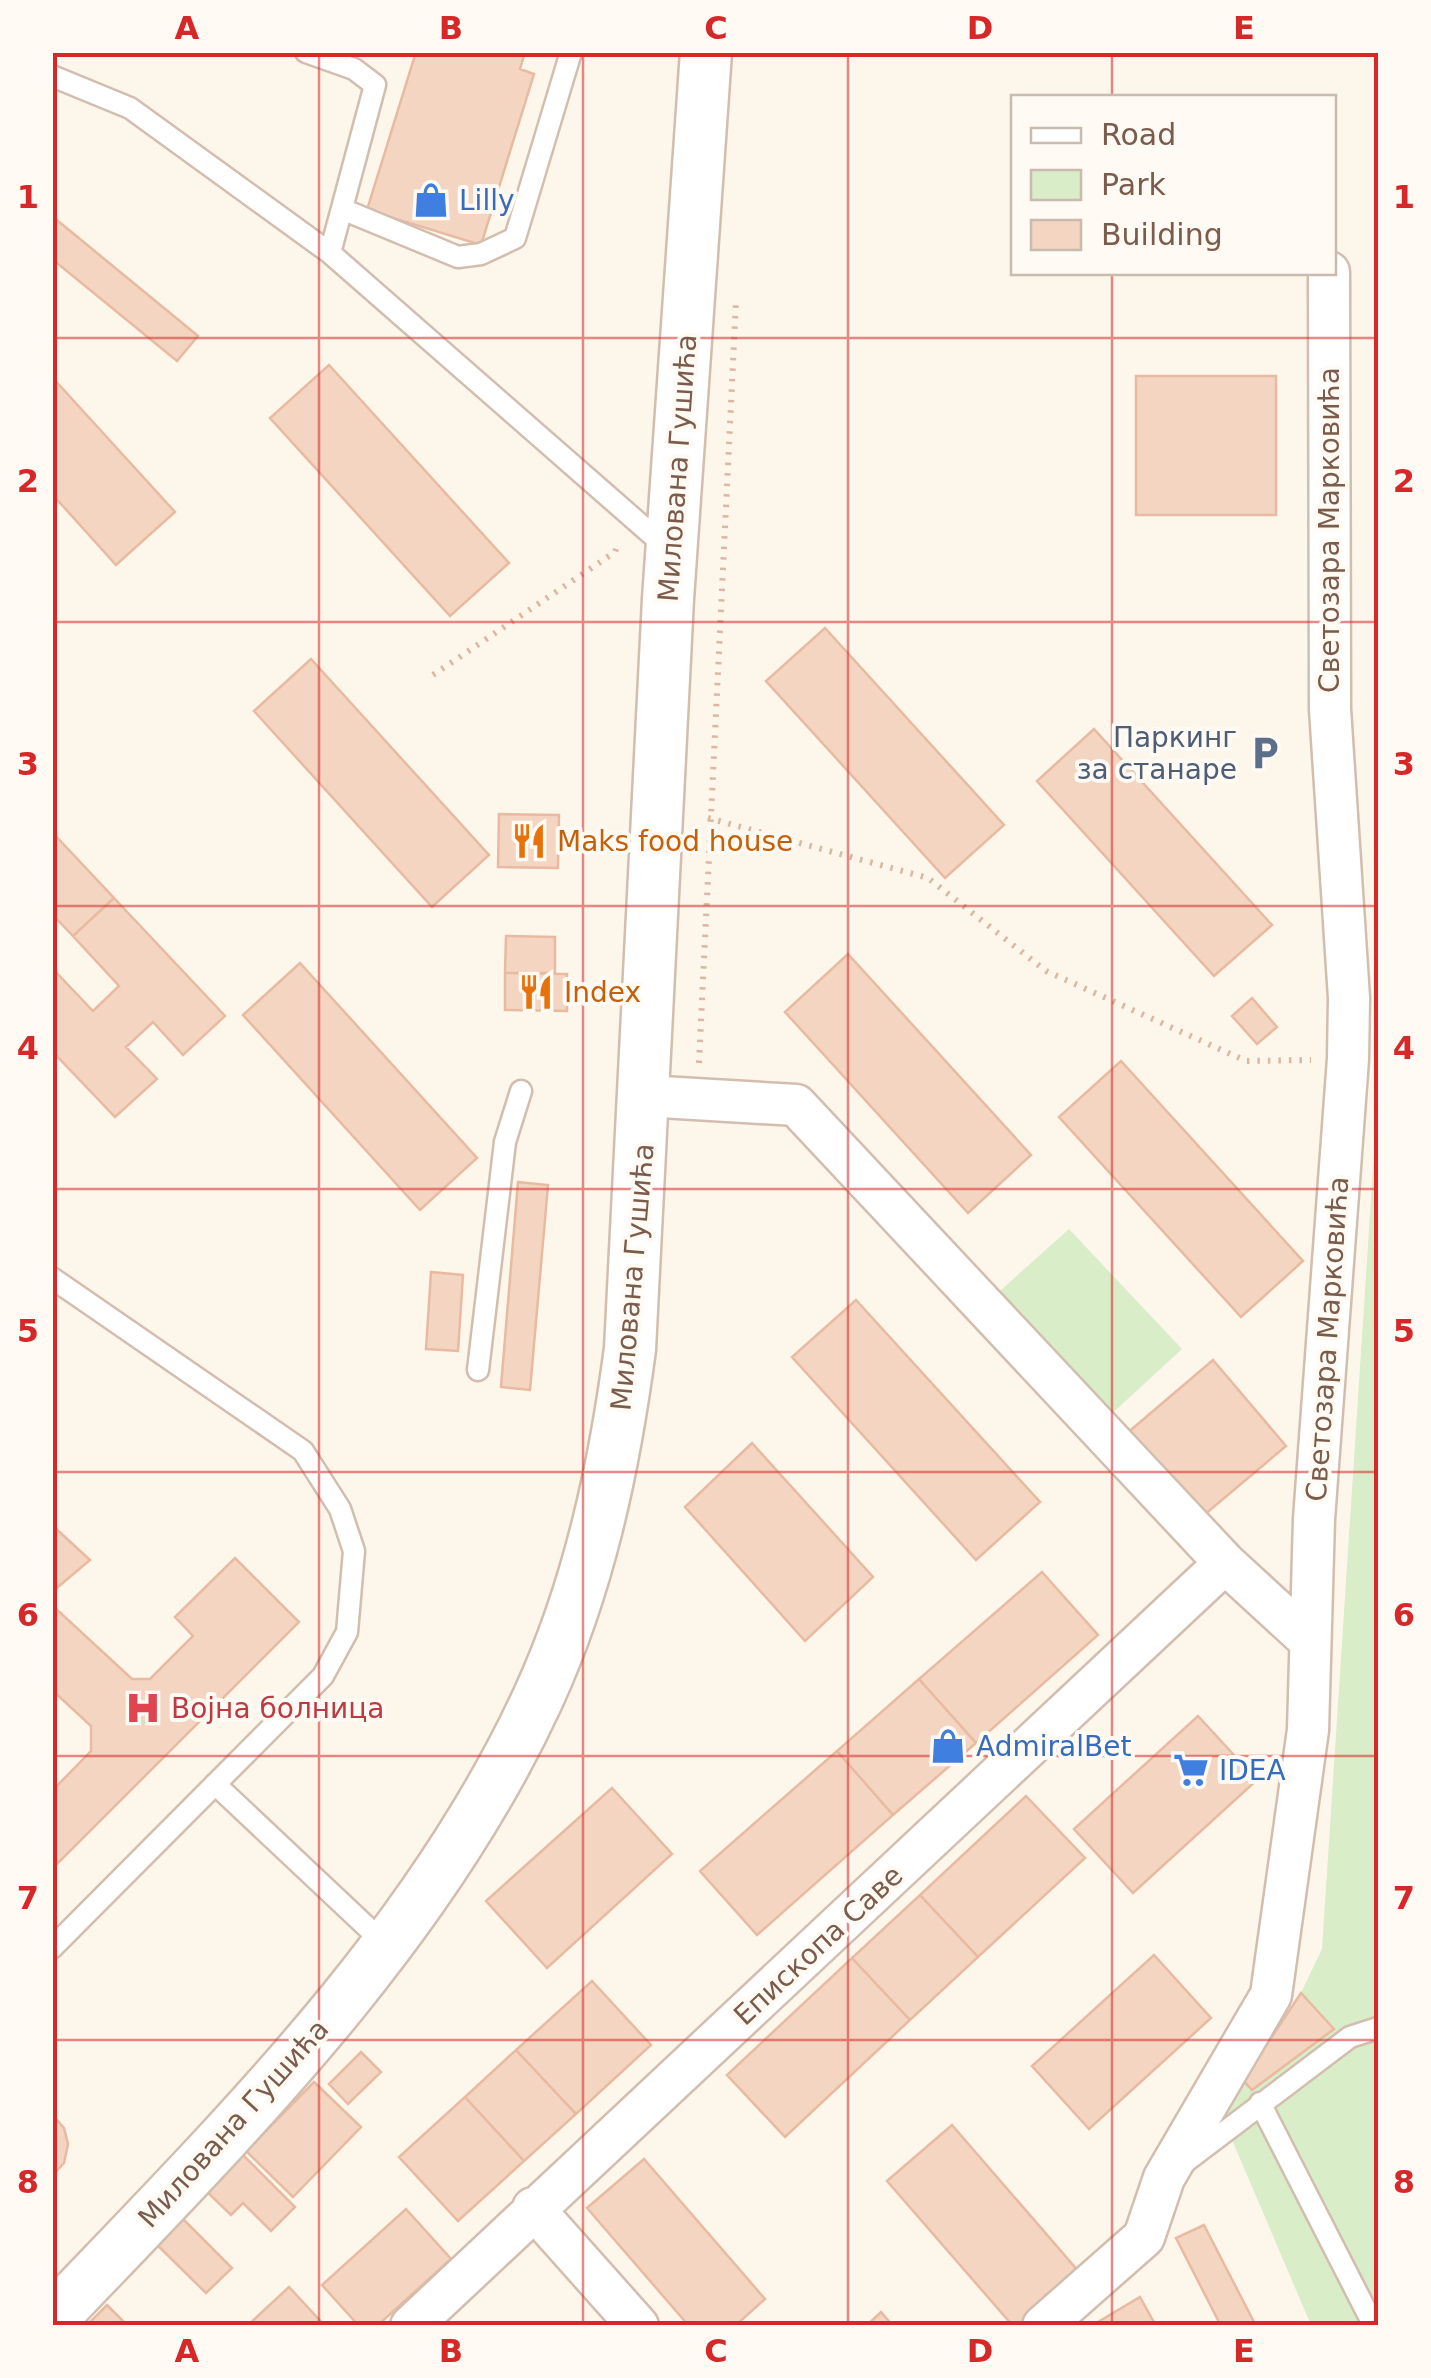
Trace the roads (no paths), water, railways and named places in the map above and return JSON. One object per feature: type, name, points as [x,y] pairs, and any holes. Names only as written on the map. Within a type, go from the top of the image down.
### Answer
[{"type":"street","name":"Милована Гушића","points":[[52,2319],[286,2072],[462,1837],[510,1754],[570,1619],[594,1543],[618,1438],[630,1348],[646,1096],[671,552],[706,52]]},
{"type":"street","name":"Светозара Марковића","points":[[1043,2326],[1144,2237],[1164,2178],[1271,1995],[1308,1730],[1314,1520],[1348,1059],[1356,999],[1330,709],[1329,275]]},
{"type":"street","points":[[646,1096],[796,1105],[1224,1563],[1310,1640]]},
{"type":"street","name":"Епископа Саве","points":[[411,2326],[1224,1563]]},
{"type":"street","points":[[533,2208],[638,2326]]},
{"type":"lane","points":[[306,52],[354,69],[375,84],[330,254]]},
{"type":"lane","points":[[342,209],[458,257],[481,254],[514,238],[571,52]]},
{"type":"lane","points":[[52,76],[130,108],[330,254],[671,552]]},
{"type":"lane","points":[[478,1370],[506,1142],[521,1091]]},
{"type":"lane","points":[[52,1278],[303,1451],[340,1510],[354,1550],[347,1632],[323,1676],[52,1948]]},
{"type":"lane","points":[[215,1784],[385,1944]]},
{"type":"lane","points":[[1164,2178],[1350,2037],[1378,2028]]},
{"type":"lane","points":[[1260,2103],[1374,2326]]},
{"type":"place","name":"Lilly","points":[[431,200]]},
{"type":"place","name":"Паркинг за станаре","points":[[1265,753]]},
{"type":"place","name":"Maks food house","points":[[529,841]]},
{"type":"place","name":"Index","points":[[536,992]]},
{"type":"place","name":"Војна болница","points":[[143,1708]]},
{"type":"place","name":"AdmiralBet","points":[[948,1746]]},
{"type":"place","name":"IDEA","points":[[1191,1770]]}]
